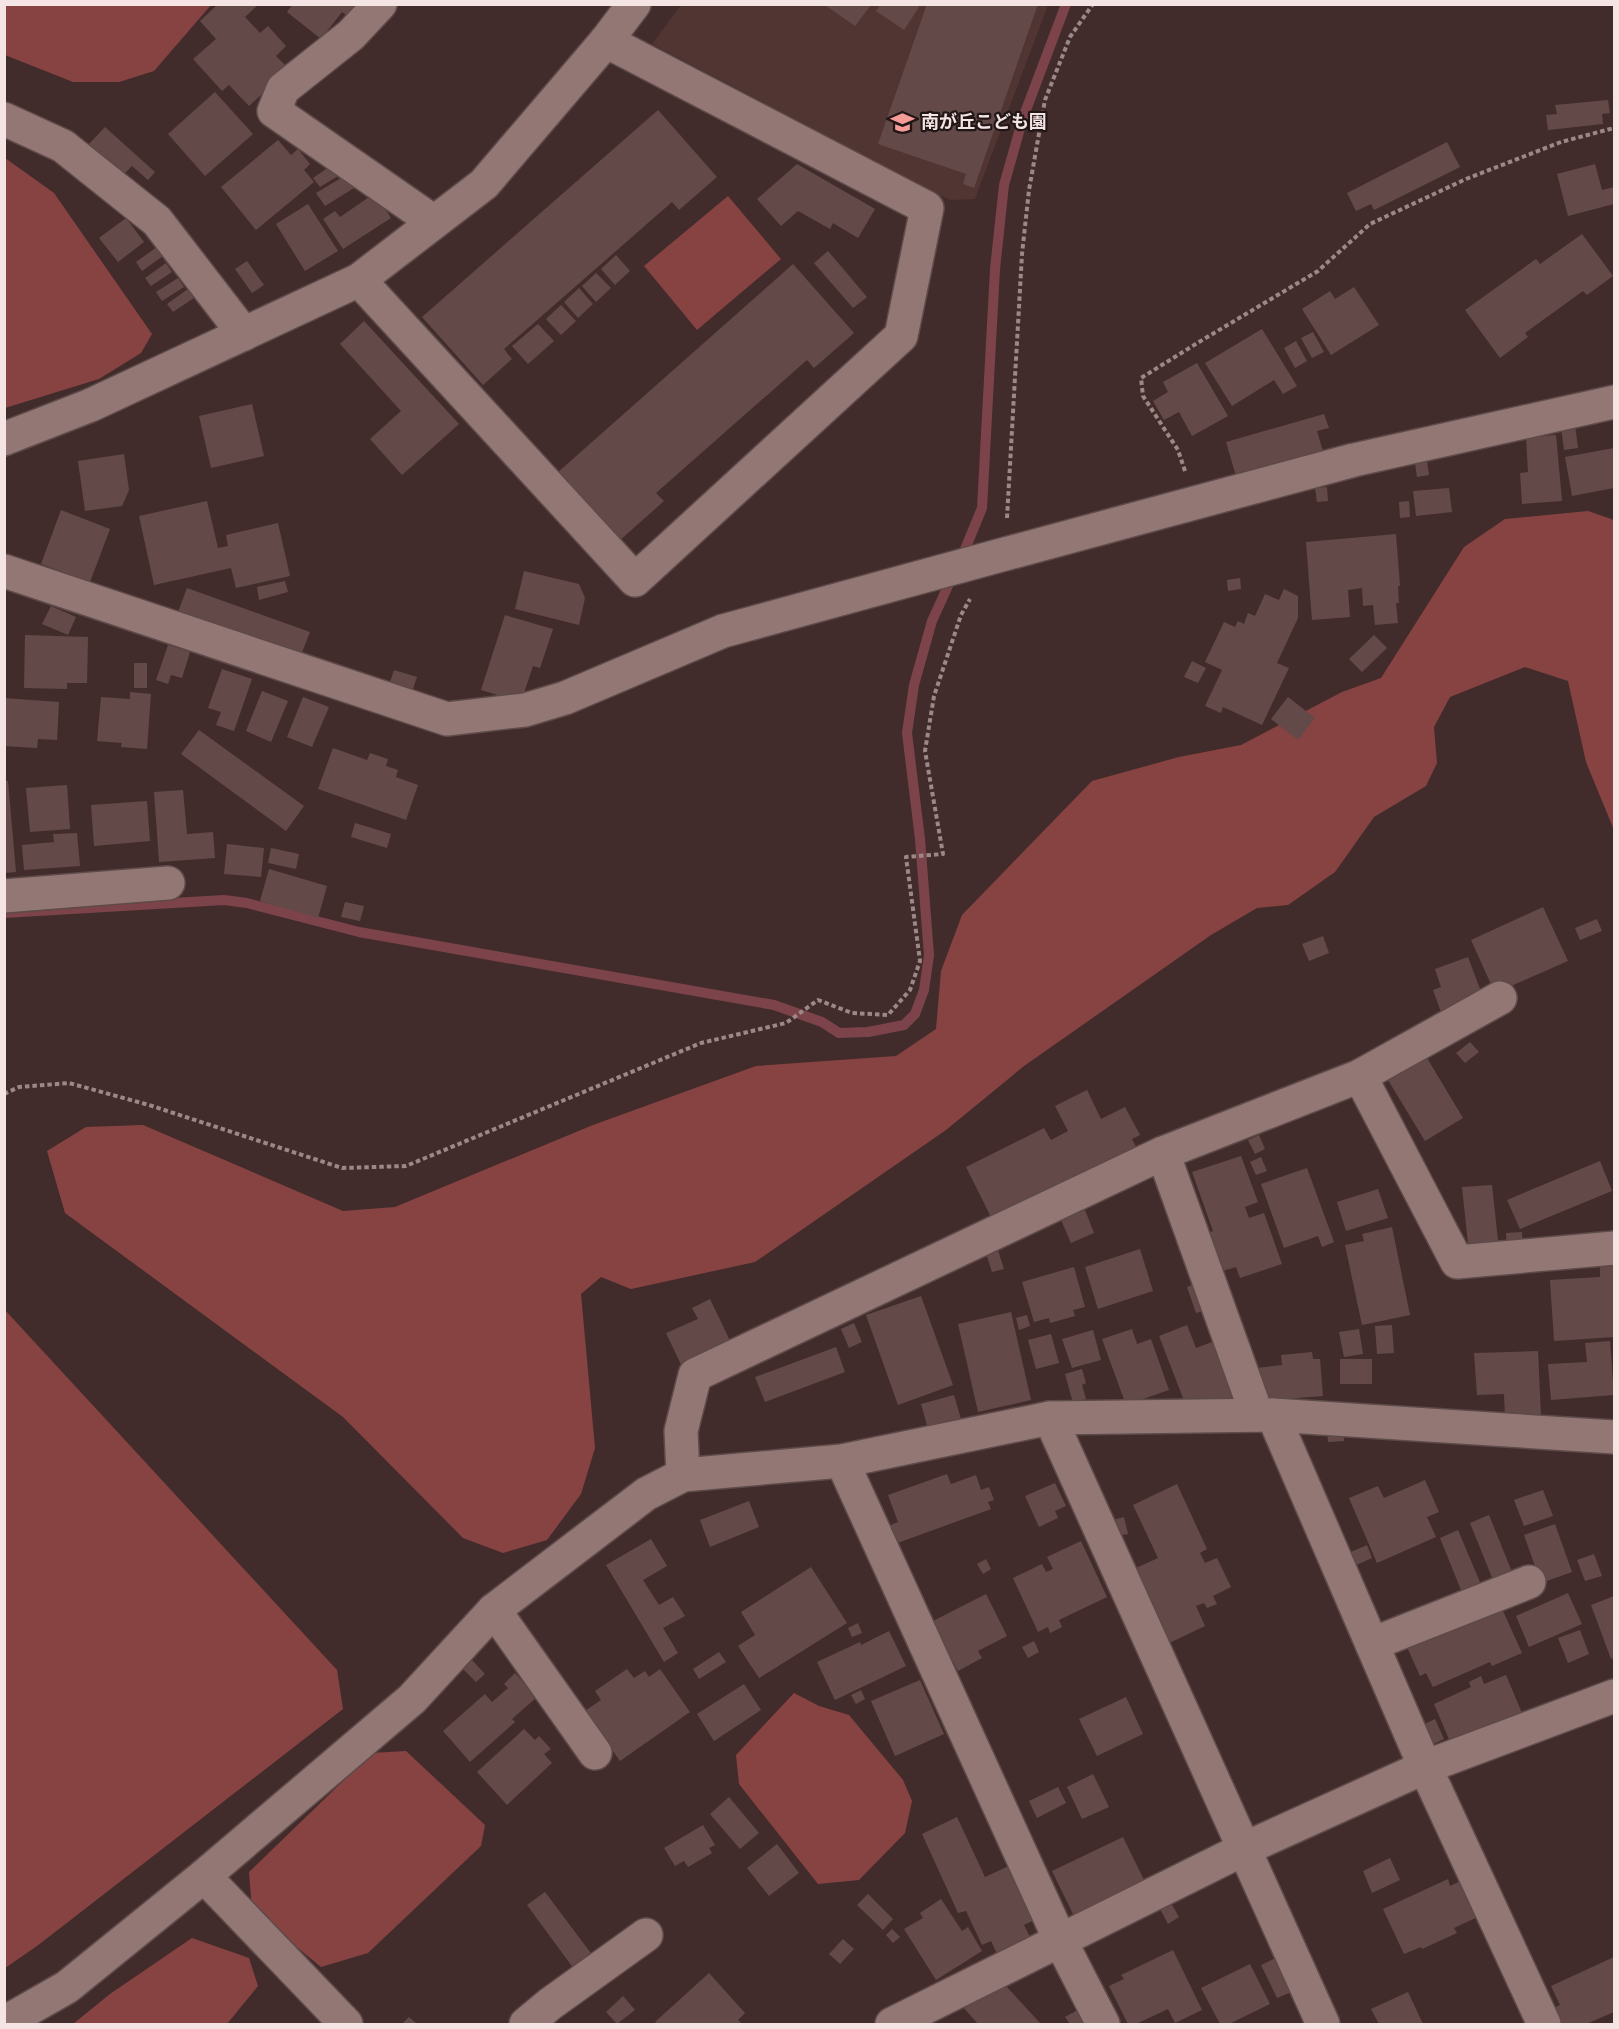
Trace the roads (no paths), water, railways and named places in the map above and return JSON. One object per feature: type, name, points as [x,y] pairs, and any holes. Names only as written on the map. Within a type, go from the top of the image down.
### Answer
[{"type":"street","points":[[380,4],[351,35],[283,89],[274,111],[434,222]]},
{"type":"street","points":[[4,439],[91,405],[359,280],[483,184],[634,4]]},
{"type":"street","points":[[359,280],[635,580],[901,336],[927,208],[606,40]]},
{"type":"street","points":[[4,119],[63,146],[157,221],[244,334]]},
{"type":"street","points":[[4,571],[447,719],[525,710],[565,698],[723,631],[999,556],[1354,460],[1614,402]]},
{"type":"street","points":[[4,896],[168,883]]},
{"type":"street","points":[[683,1475],[681,1431],[695,1375],[1163,1153],[1360,1076],[1500,998]]},
{"type":"street","points":[[1360,1076],[1457,1262],[1614,1248]]},
{"type":"street","points":[[1163,1153],[1265,1415],[1372,1644],[1425,1767],[1544,2025]]},
{"type":"street","points":[[4,2023],[67,1987],[204,1876],[412,1699],[494,1610],[646,1494],[683,1475],[842,1461],[1050,1418],[1265,1415],[1614,1437]]},
{"type":"street","points":[[1050,1418],[1323,2025]]},
{"type":"street","points":[[842,1461],[1061,1942],[1103,2025]]},
{"type":"street","points":[[1372,1644],[1529,1582]]},
{"type":"street","points":[[494,1610],[595,1753]]},
{"type":"street","points":[[892,2025],[933,2017],[1061,1942],[1244,1849],[1425,1767],[1614,1696]]},
{"type":"street","points":[[204,1876],[346,2025]]},
{"type":"street","points":[[526,2025],[550,2004],[646,1935]]},
{"type":"street","points":[[4,2003],[42,2002]]},
{"type":"waterway","points":[[961,559],[982,508],[995,269],[1004,185],[1023,118],[1066,4]]},
{"type":"waterway","points":[[4,913],[224,900],[247,903],[359,932],[774,1005],[822,1022],[839,1033],[868,1032],[904,1025],[915,1014],[924,990],[929,955],[920,839],[907,733],[914,685],[932,621],[953,575]]},
{"type":"place","name":"南が丘こども園","points":[[903,122]]}]
